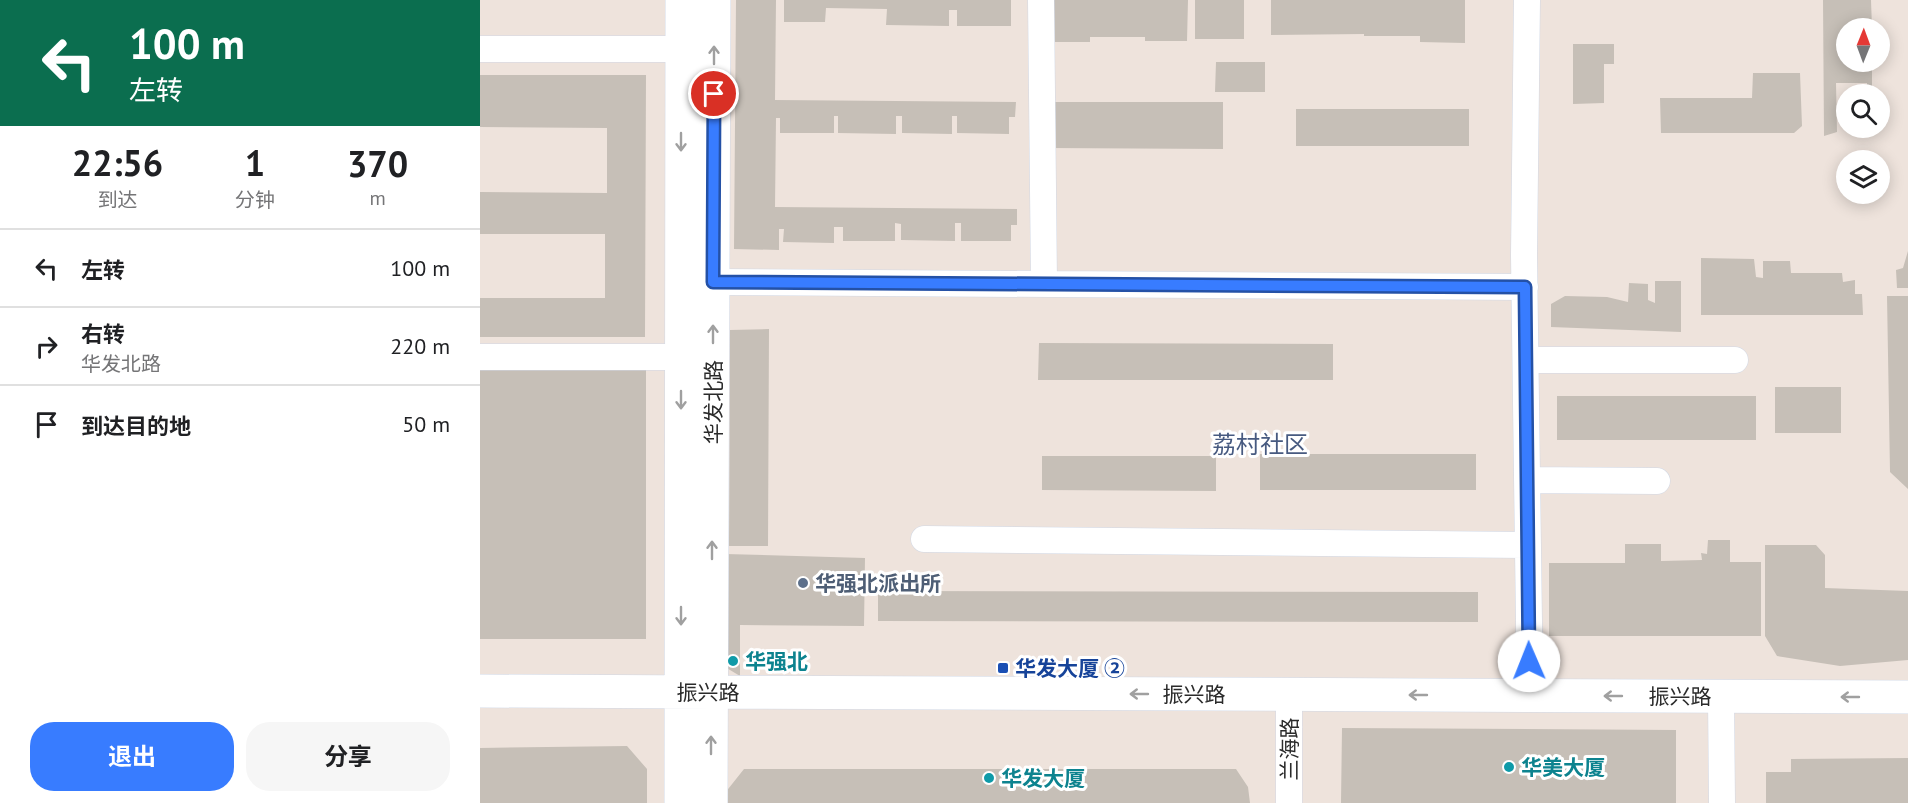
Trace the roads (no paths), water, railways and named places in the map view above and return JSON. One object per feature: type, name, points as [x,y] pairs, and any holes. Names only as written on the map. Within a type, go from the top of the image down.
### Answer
[{"type":"main road","name":"华发北路","points":[[682,0],[681,357],[696,692],[711,803]]},
{"type":"main road","name":"华发北路","points":[[681,803],[696,692],[713,282],[714,0]]},
{"type":"main road","name":"振兴路","points":[[480,691],[1908,697]]},
{"type":"street","points":[[1041,0],[1044,284]]},
{"type":"street","points":[[1527,0],[1524,255],[1530,696]]},
{"type":"street","points":[[480,49],[682,50]]},
{"type":"street","points":[[713,282],[1525,287]]},
{"type":"street","points":[[480,357],[681,357]]},
{"type":"street","points":[[1526,360],[1734,360]]},
{"type":"street","points":[[1527,480],[1657,481]]},
{"type":"street","points":[[924,539],[1528,545]]},
{"type":"street","name":"兰海路","points":[[1289,695],[1289,803]]},
{"type":"street","points":[[1721,696],[1722,803]]},
{"type":"place","name":"华强北派出所","points":[[803,583]]},
{"type":"place","name":"华强北","points":[[733,661]]},
{"type":"place","name":"华发大厦 ②","points":[[1003,668]]},
{"type":"place","name":"华美大厦","points":[[1509,767]]},
{"type":"place","name":"华发大厦","points":[[989,778]]},
{"type":"district","name":"荔村社区","points":[[1260,444]]}]
